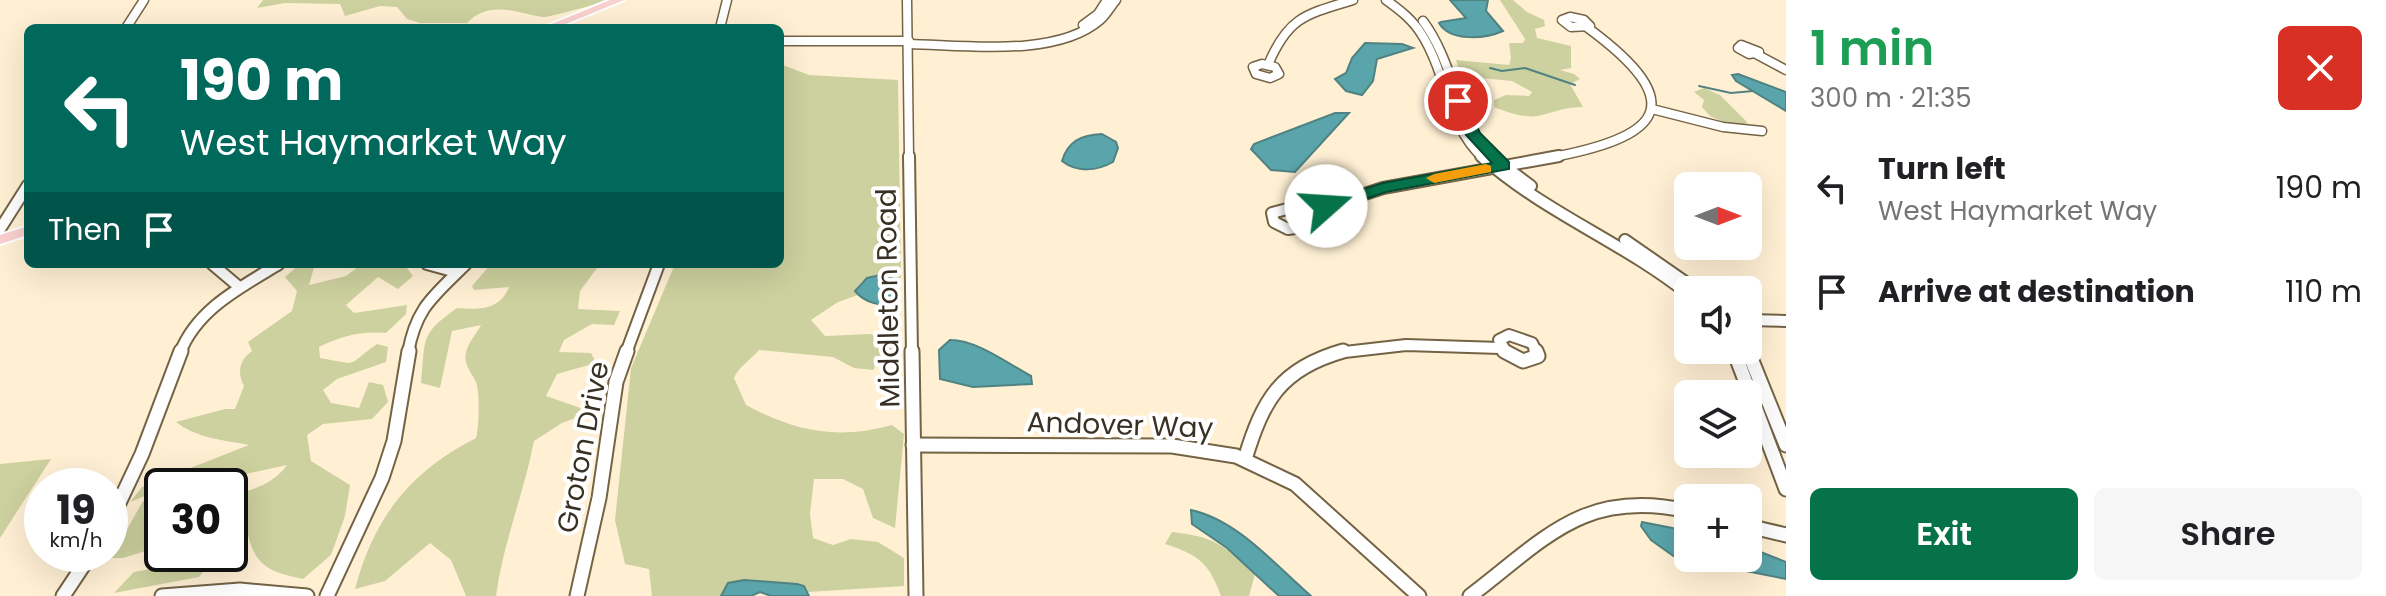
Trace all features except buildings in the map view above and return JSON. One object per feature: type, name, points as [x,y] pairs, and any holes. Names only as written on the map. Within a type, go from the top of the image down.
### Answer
[{"type":"main road","points":[[557,24],[619,0]]},
{"type":"main road","points":[[0,240],[24,231]]},
{"type":"street","points":[[129,24],[144,0]]},
{"type":"street","points":[[721,24],[727,0]]},
{"type":"street","name":"Middleton Road","points":[[907,0],[916,596]]},
{"type":"street","points":[[1268,65],[1283,31],[1292,22],[1353,0]]},
{"type":"street","points":[[1386,0],[1421,30],[1442,68]]},
{"type":"street","points":[[1396,0],[1429,28],[1460,132],[1532,196],[1646,261],[1674,283]]},
{"type":"street","points":[[784,41],[1017,44],[1061,39],[1097,25],[1110,2]]},
{"type":"street","points":[[1301,215],[1383,188],[1597,149],[1620,142],[1645,124],[1652,109],[1649,88],[1637,67],[1588,28]]},
{"type":"street","points":[[1756,54],[1786,70]]},
{"type":"street","points":[[1652,109],[1723,127],[1762,131]]},
{"type":"street","points":[[1498,167],[1655,258],[1679,276]]},
{"type":"street","points":[[0,229],[24,191]]},
{"type":"street","points":[[217,268],[238,286]]},
{"type":"street","points":[[128,484],[185,341],[202,319],[238,286],[272,268]]},
{"type":"street","points":[[327,596],[382,478],[394,441],[413,325],[425,305],[461,268]]},
{"type":"street","name":"Groton Drive","points":[[577,596],[599,498],[616,382],[658,268]]},
{"type":"street","points":[[1762,320],[1786,321]]},
{"type":"street","points":[[1245,459],[1256,423],[1273,392],[1296,372],[1322,358],[1343,351],[1389,346],[1500,348]]},
{"type":"street","points":[[1738,364],[1786,489]]},
{"type":"street","points":[[1753,364],[1786,445]]},
{"type":"street","name":"Andover Way","points":[[913,445],[1172,446],[1205,449],[1245,459],[1283,476],[1311,497],[1419,596]]},
{"type":"street","points":[[1470,596],[1568,525],[1597,509],[1634,504],[1674,509]]},
{"type":"street","points":[[1762,529],[1786,535]]},
{"type":"street","points":[[63,596],[79,572]]},
{"type":"street","points":[[162,596],[240,590],[307,596]]},
{"type":"green space","points":[[263,0],[609,0],[546,17],[493,10],[475,16],[467,23],[420,23],[407,19],[397,7],[380,6],[345,16],[340,4],[285,3],[257,8]]},
{"type":"green space","points":[[1500,0],[1513,0],[1527,12],[1544,20],[1545,26],[1535,29],[1537,38],[1571,46],[1571,68],[1560,70],[1580,79],[1570,84],[1583,107],[1538,116],[1515,114],[1494,107],[1494,100],[1506,95],[1529,96],[1532,92],[1512,81],[1461,76],[1456,60],[1509,65],[1509,43],[1523,43],[1525,39]]},
{"type":"green space","points":[[784,66],[809,75],[898,80],[901,278],[870,277],[859,284],[855,291],[858,295],[838,302],[811,320],[825,336],[871,334],[897,350],[898,358],[879,359],[873,370],[854,368],[833,357],[759,350],[734,378],[746,405],[782,422],[835,432],[872,430],[892,425],[904,434],[895,528],[873,518],[863,489],[843,479],[814,479],[810,514],[813,538],[833,545],[851,539],[878,542],[904,558],[904,586],[808,592],[804,586],[795,584],[746,581],[728,583],[721,596],[652,596],[649,569],[625,564],[615,520],[631,368],[673,268],[784,268]]},
{"type":"green space","points":[[1704,88],[1720,95],[1748,123],[1735,127],[1710,116],[1702,107],[1704,100],[1694,92]]},
{"type":"green space","points":[[295,268],[314,268],[309,285],[346,276],[357,268],[407,268],[413,276],[398,289],[378,277],[346,305],[354,313],[407,305],[406,314],[386,333],[351,335],[319,347],[320,358],[348,363],[377,344],[388,347],[386,362],[337,379],[323,390],[331,403],[359,408],[369,382],[383,385],[388,402],[372,419],[323,424],[307,435],[311,461],[350,485],[345,516],[331,555],[303,579],[267,567],[256,555],[248,535],[248,490],[276,477],[287,465],[248,473],[248,468],[190,468],[249,445],[202,435],[176,422],[235,409],[244,386],[240,367],[252,351],[248,342],[292,311],[297,291],[285,277]]},
{"type":"green space","points":[[488,268],[597,268],[580,291],[578,309],[620,311],[614,325],[592,324],[564,340],[559,352],[591,353],[596,363],[557,374],[546,396],[592,412],[562,423],[534,441],[503,557],[496,596],[466,596],[451,560],[430,543],[385,581],[355,589],[373,540],[398,499],[432,466],[476,438],[479,410],[477,387],[465,357],[481,325],[452,331],[440,388],[421,383],[427,339],[436,325],[457,308],[473,309],[494,304],[509,287],[474,290],[472,286]]},
{"type":"green space","points":[[51,459],[45,468],[24,468],[24,501],[0,538],[0,464]]},
{"type":"green space","points":[[142,487],[144,496],[130,502]]},
{"type":"green space","points":[[143,501],[144,552],[128,556],[128,528]]},
{"type":"green space","points":[[1172,532],[1209,540],[1235,556],[1255,574],[1249,596],[1221,596],[1201,562],[1165,544]]},
{"type":"green space","points":[[134,572],[203,572],[199,577],[114,593]]},
{"type":"water","points":[[1450,0],[1488,0],[1486,11],[1503,31],[1468,37],[1444,29],[1439,23],[1466,18]]},
{"type":"water","points":[[1365,43],[1402,44],[1413,48],[1377,59],[1373,81],[1362,95],[1346,91],[1335,79],[1346,73],[1352,58]]},
{"type":"water","points":[[1738,74],[1786,92],[1786,111],[1736,81],[1732,75]]},
{"type":"water","points":[[1335,113],[1349,113],[1295,172],[1271,170],[1251,149],[1254,144]]},
{"type":"water","points":[[1102,134],[1116,142],[1118,148],[1113,162],[1087,169],[1062,161],[1076,140]]},
{"type":"water","points":[[885,274],[892,278],[891,292],[897,296],[895,302],[873,303],[855,291],[867,278]]},
{"type":"water","points":[[950,340],[992,353],[1031,376],[1032,384],[973,387],[940,379],[939,350]]},
{"type":"water","points":[[1191,510],[1225,523],[1270,558],[1311,596],[1279,596],[1227,548],[1192,524]]},
{"type":"water","points":[[1642,522],[1674,528],[1674,556],[1651,540],[1641,526]]},
{"type":"water","points":[[1762,553],[1786,562],[1786,579],[1751,572],[1762,572]]},
{"type":"water","points":[[744,580],[797,584],[804,586],[809,596],[771,596],[760,592],[751,596],[721,596],[728,583]]},
{"type":"waterway","points":[[1490,68],[1502,71],[1525,68],[1575,85]]},
{"type":"waterway","points":[[1699,86],[1731,93],[1753,91]]},
{"type":"slow traffic","points":[[1434,178],[1486,169]]},
{"type":"route","points":[[1326,206],[1383,188],[1503,166],[1474,135],[1458,101]]}]
